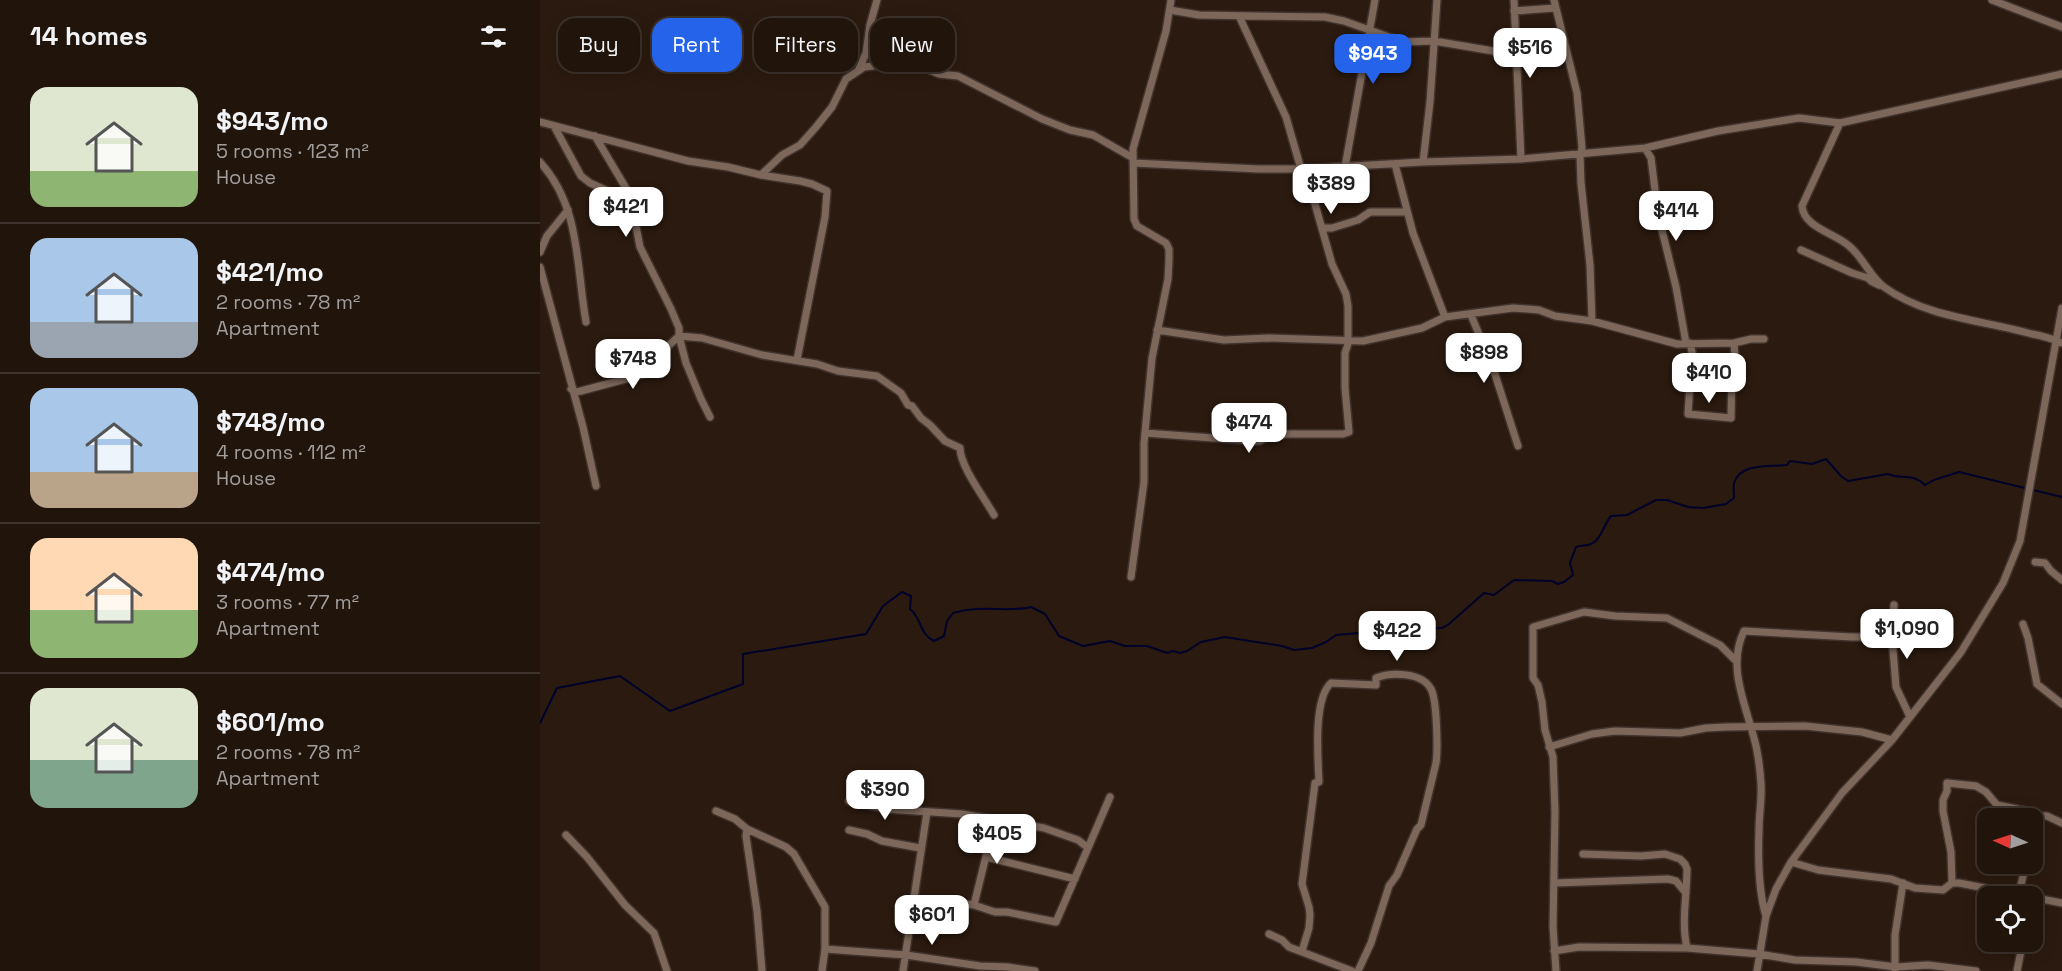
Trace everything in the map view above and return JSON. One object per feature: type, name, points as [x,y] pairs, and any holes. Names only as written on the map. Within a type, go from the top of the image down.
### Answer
[{"type":"street","points":[[860,69],[866,53],[877,0]]},
{"type":"street","points":[[1131,577],[1144,482],[1145,433],[1152,358],[1168,279],[1169,249],[1166,243],[1137,226],[1134,219],[1133,149],[1166,31],[1171,0]]},
{"type":"street","points":[[1346,167],[1375,0]]},
{"type":"street","points":[[1423,162],[1437,0]]},
{"type":"street","points":[[1514,0],[1521,159]]},
{"type":"street","points":[[1992,0],[2062,27]]},
{"type":"street","points":[[1514,11],[1554,4],[1577,93],[1582,148],[1581,183],[1590,265],[1592,321]]},
{"type":"street","points":[[1170,10],[1199,15],[1324,17],[1344,21],[1403,42],[1434,41],[1517,55]]},
{"type":"street","points":[[1145,433],[1254,441],[1278,435],[1321,435],[1349,432],[1345,388],[1345,353],[1348,344],[1346,294],[1332,264],[1286,117],[1239,16]]},
{"type":"street","points":[[761,175],[782,155],[800,145],[832,107],[846,79],[860,69],[891,65],[925,68],[939,74],[958,76],[1042,119],[1093,135],[1133,160],[1259,169],[1521,159],[1645,148],[1718,131],[1800,118],[1840,123],[2062,74]]},
{"type":"street","points":[[540,122],[688,161],[812,184],[827,191],[825,217],[796,360]]},
{"type":"street","points":[[1840,123],[1809,189],[1803,210],[1806,216],[1822,230],[1848,245],[1882,286]]},
{"type":"street","points":[[554,126],[581,176],[590,183],[619,196],[633,208]]},
{"type":"street","points":[[595,136],[630,195],[640,247],[667,298],[679,328],[686,363],[700,399],[710,417]]},
{"type":"street","points":[[1645,148],[1651,158],[1658,214],[1692,352],[1688,414],[1731,418],[1734,343]]},
{"type":"street","points":[[540,162],[559,187],[571,217],[586,322]]},
{"type":"street","points":[[1395,164],[1407,212],[1445,317]]},
{"type":"street","points":[[540,252],[547,236],[568,210]]},
{"type":"street","points":[[1322,228],[1332,228],[1358,220],[1370,213],[1407,212]]},
{"type":"street","points":[[1801,249],[1868,278],[1902,299],[1924,308],[2060,342]]},
{"type":"street","points":[[540,267],[596,486]]},
{"type":"street","points":[[1157,330],[1224,340],[1268,338],[1347,341],[1388,337],[1422,328],[1445,317],[1471,315],[1498,309],[1529,308],[1555,316],[1592,321],[1677,344],[1734,343],[1764,339]]},
{"type":"street","points":[[1757,971],[1766,916],[1776,889],[1791,862],[1842,793],[1892,740],[1961,652],[2003,583],[2020,541],[2060,342],[2062,308]]},
{"type":"street","points":[[1471,315],[1492,368],[1518,446]]},
{"type":"street","points":[[571,389],[575,392],[581,391],[645,374],[679,336],[702,338],[762,355],[817,364],[838,371],[870,374],[901,393],[908,405],[912,406],[945,441],[960,448],[959,456],[994,515]]},
{"type":"street","points":[[2035,562],[2045,563],[2051,572],[2062,580]]},
{"type":"street","points":[[1894,605],[1892,637],[1896,687],[1910,717]]},
{"type":"street","points":[[1556,971],[1553,757],[1549,747],[1538,685],[1533,678],[1533,627],[1584,612],[1667,618],[1720,645],[1735,660]]},
{"type":"street","points":[[2023,624],[2037,684],[2062,704]]},
{"type":"street","points":[[1766,916],[1762,905],[1759,857],[1761,783],[1755,740],[1740,691],[1735,660],[1744,631],[1892,637]]},
{"type":"street","points":[[1302,951],[1309,928],[1310,915],[1310,907],[1302,884],[1303,868],[1315,783],[1319,782],[1320,710],[1325,688],[1331,683],[1376,685],[1376,678],[1384,675],[1395,674],[1418,679],[1425,682],[1431,690],[1434,702],[1438,753],[1436,763],[1421,825],[1417,829],[1397,875],[1389,886],[1371,943],[1358,971]]},
{"type":"street","points":[[1549,747],[1592,734],[1615,731],[1680,733],[1706,728],[1750,727],[1805,726],[1862,732],[1892,740]]},
{"type":"street","points":[[1952,883],[1951,852],[1943,811],[1947,783],[1976,786],[1986,792],[1997,805],[2012,808]]},
{"type":"street","points":[[914,899],[974,905],[995,912],[1007,912],[1056,922],[1110,797]]},
{"type":"street","points":[[849,801],[886,809],[962,814],[1044,828],[1078,840],[1088,848]]},
{"type":"street","points":[[716,811],[735,819],[747,830],[775,842],[794,854],[825,907],[825,949],[822,971]]},
{"type":"street","points":[[903,971],[927,812]]},
{"type":"street","points":[[2043,816],[2062,823]]},
{"type":"street","points":[[974,905],[995,819]]},
{"type":"street","points":[[747,830],[762,971]]},
{"type":"street","points":[[849,830],[867,834],[882,841],[920,848]]},
{"type":"street","points":[[566,835],[587,857],[625,905],[654,933],[667,971]]},
{"type":"street","points":[[1583,854],[1641,856],[1665,854],[1680,859],[1687,869],[1684,936],[1687,948]]},
{"type":"street","points":[[986,857],[1075,879]]},
{"type":"street","points":[[1791,862],[1818,870],[1891,879],[1915,888],[1943,890],[1952,883],[1977,888]]},
{"type":"street","points":[[1554,883],[1668,879],[1676,881],[1686,893]]},
{"type":"street","points":[[1895,969],[1895,935],[1903,883]]},
{"type":"street","points":[[1902,896],[1915,888]]},
{"type":"street","points":[[2043,900],[2062,903]]},
{"type":"street","points":[[1269,934],[1282,940],[1289,947],[1352,971]]},
{"type":"street","points":[[1554,951],[1579,946],[1687,948],[1759,954],[1795,960],[1856,962],[1895,969],[1928,965],[1939,969],[1976,971]]},
{"type":"street","points":[[825,949],[906,955],[980,966],[1035,971]]},
{"type":"street","points":[[2017,971],[2021,952]]},
{"type":"waterway","points":[[540,723],[557,688],[620,676],[670,711],[743,684],[743,654],[866,634],[883,606],[902,592],[911,596],[910,609],[923,630],[934,641],[944,636],[947,621],[953,613],[974,609],[1031,607],[1045,614],[1059,636],[1083,646],[1110,641],[1125,646],[1147,646],[1167,653],[1173,651],[1180,653],[1201,642],[1225,637],[1294,650],[1312,648],[1336,635],[1359,633],[1377,640],[1384,639],[1397,629],[1442,628],[1484,593],[1494,595],[1514,580],[1552,581],[1558,584],[1564,582],[1573,575],[1570,563],[1576,547],[1594,542],[1611,516],[1627,515],[1656,500],[1667,500],[1688,507],[1703,508],[1726,504],[1734,498],[1734,485],[1738,476],[1757,467],[1787,465],[1790,461],[1812,464],[1826,459],[1848,481],[1888,474],[1911,477],[1925,485],[1959,472],[2062,497]]}]
